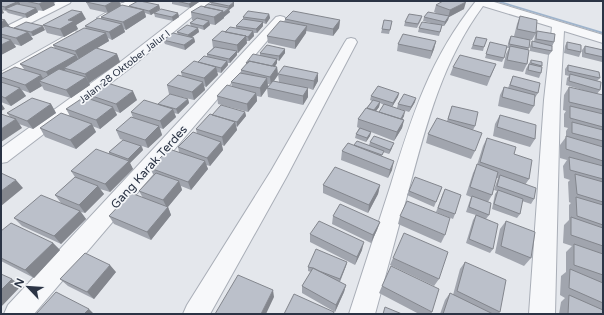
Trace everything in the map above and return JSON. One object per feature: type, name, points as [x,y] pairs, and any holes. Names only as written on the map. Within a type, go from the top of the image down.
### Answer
[{"type":"street","points":[[1,34],[66,1]]},
{"type":"street","points":[[1,78],[132,1]]},
{"type":"street","name":"Jalan 28 Oktober Jalur I","points":[[1,157],[94,89],[206,1]]},
{"type":"street","points":[[362,314],[412,143],[426,102],[439,70],[458,32],[467,18],[480,3],[490,4],[603,39]]},
{"type":"street","name":"Gang Karak Terdes","points":[[18,314],[280,19]]},
{"type":"street","points":[[542,314],[551,115],[558,25]]},
{"type":"street","points":[[196,314],[281,169],[351,42]]},
{"type":"building","points":[[19,1],[5,7],[1,6],[1,2]]},
{"type":"building","points":[[25,1],[45,1],[39,4]]},
{"type":"building","points":[[114,1],[105,6],[86,2]]},
{"type":"building","points":[[138,1],[159,5],[149,11],[129,6]]},
{"type":"building","points":[[176,1],[194,1],[189,4]]},
{"type":"building","points":[[443,1],[466,2],[450,10],[436,5]]},
{"type":"building","points":[[210,2],[234,2],[229,6]]},
{"type":"building","points":[[17,4],[36,8],[25,14],[5,9]]},
{"type":"building","points":[[208,4],[229,8],[223,13],[223,11],[204,7]]},
{"type":"building","points":[[122,5],[144,10],[123,22],[101,17]]},
{"type":"building","points":[[201,6],[223,11],[214,17],[191,12]]},
{"type":"building","points":[[161,9],[178,13],[172,17],[154,13]]},
{"type":"building","points":[[72,10],[82,12],[68,20],[74,21],[60,29],[43,25]]},
{"type":"building","points":[[248,11],[269,14],[265,20],[243,17]]},
{"type":"building","points":[[293,11],[340,20],[333,29],[285,19]]},
{"type":"building","points":[[428,12],[449,16],[445,22],[424,17]]},
{"type":"building","points":[[409,14],[422,16],[418,24],[405,22]]},
{"type":"building","points":[[520,16],[537,20],[536,33],[517,29]]},
{"type":"building","points":[[98,18],[122,24],[109,32],[85,26]]},
{"type":"building","points":[[197,18],[209,21],[203,26],[190,23]]},
{"type":"building","points":[[243,19],[263,22],[256,29],[236,26]]},
{"type":"building","points":[[384,20],[392,21],[390,30],[382,29]]},
{"type":"building","points":[[280,21],[307,26],[295,41],[267,36]]},
{"type":"building","points":[[26,22],[43,26],[31,32],[14,28]]},
{"type":"building","points":[[422,22],[442,25],[440,32],[419,28]]},
{"type":"building","points":[[187,25],[198,28],[188,35],[177,32]]},
{"type":"building","points":[[6,26],[28,32],[16,38],[1,34],[1,28]]},
{"type":"building","points":[[230,27],[253,31],[248,37],[225,32]]},
{"type":"building","points":[[84,28],[106,33],[75,51],[53,45]]},
{"type":"building","points":[[222,31],[246,36],[237,45],[212,40]]},
{"type":"building","points":[[537,31],[555,34],[554,42],[536,39]]},
{"type":"building","points":[[173,33],[194,38],[184,45],[163,40]]},
{"type":"building","points":[[403,34],[436,41],[432,51],[398,44]]},
{"type":"building","points":[[511,36],[530,40],[529,48],[509,44]]},
{"type":"building","points":[[1,37],[11,40],[1,45]]},
{"type":"building","points":[[476,37],[487,39],[484,47],[473,45]]},
{"type":"building","points":[[532,41],[552,46],[552,51],[532,47]]},
{"type":"building","points":[[490,42],[507,46],[504,58],[486,54]]},
{"type":"building","points":[[567,42],[581,45],[581,52],[567,49]]},
{"type":"building","points":[[267,45],[285,49],[279,56],[260,53]]},
{"type":"building","points":[[510,46],[529,50],[527,64],[507,60]]},
{"type":"building","points":[[585,46],[603,50],[603,57],[585,53]]},
{"type":"building","points":[[51,47],[76,55],[46,72],[20,64]]},
{"type":"building","points":[[215,47],[237,51],[229,59],[207,54]]},
{"type":"building","points":[[96,48],[117,54],[85,74],[64,68]]},
{"type":"building","points":[[253,54],[277,59],[272,66],[249,61],[246,63]]},
{"type":"building","points":[[460,55],[496,64],[490,77],[453,67]]},
{"type":"building","points":[[204,56],[227,61],[221,68],[198,62]]},
{"type":"building","points":[[531,60],[542,62],[542,66],[531,63]]},
{"type":"building","points":[[194,61],[216,67],[204,78],[181,72]]},
{"type":"building","points":[[249,61],[277,67],[270,77],[241,70]]},
{"type":"building","points":[[529,64],[542,67],[541,73],[528,70]]},
{"type":"building","points":[[568,65],[599,72],[600,78],[568,71]]},
{"type":"building","points":[[284,66],[318,73],[314,81],[278,74]]},
{"type":"building","points":[[15,67],[41,75],[25,85],[1,77],[1,74]]},
{"type":"building","points":[[59,69],[86,77],[66,90],[39,81]]},
{"type":"building","points":[[240,73],[267,78],[260,88],[231,82]]},
{"type":"building","points":[[570,74],[601,82],[600,90],[569,81]]},
{"type":"building","points":[[178,75],[203,82],[192,92],[167,85]]},
{"type":"building","points":[[513,76],[540,83],[538,93],[510,85]]},
{"type":"building","points":[[273,81],[308,88],[303,96],[267,88]]},
{"type":"building","points":[[1,82],[20,88],[5,98],[1,96]]},
{"type":"building","points":[[104,82],[133,91],[116,104],[86,94]]},
{"type":"building","points":[[227,85],[256,93],[247,104],[217,96]]},
{"type":"building","points":[[378,86],[399,93],[393,103],[371,96]]},
{"type":"building","points":[[504,87],[535,95],[534,106],[502,97]]},
{"type":"building","points":[[569,87],[603,95],[603,110],[569,102]]},
{"type":"building","points":[[170,94],[188,99],[176,109],[158,104]]},
{"type":"building","points":[[404,94],[416,98],[411,107],[398,104]]},
{"type":"building","points":[[84,97],[113,107],[96,120],[66,109]]},
{"type":"building","points":[[32,98],[51,104],[27,121],[7,113]]},
{"type":"building","points":[[144,100],[173,109],[160,121],[131,112]]},
{"type":"building","points":[[373,100],[380,102],[374,110],[367,108]]},
{"type":"building","points":[[384,104],[405,111],[401,119],[379,112]]},
{"type":"building","points":[[221,105],[245,112],[237,122],[212,115]]},
{"type":"building","points":[[452,106],[478,112],[475,126],[448,119]]},
{"type":"building","points":[[570,106],[603,114],[603,127],[570,118]]},
{"type":"building","points":[[366,108],[404,120],[397,132],[358,119]]},
{"type":"building","points":[[61,113],[92,124],[70,140],[40,128]]},
{"type":"building","points":[[1,114],[16,119],[1,129]]},
{"type":"building","points":[[210,114],[235,122],[222,137],[196,129]]},
{"type":"building","points":[[500,115],[536,125],[535,139],[497,127]]},
{"type":"building","points":[[131,117],[159,126],[145,140],[116,130]]},
{"type":"building","points":[[437,118],[482,133],[475,151],[428,134]]},
{"type":"building","points":[[572,122],[603,130],[603,141],[572,133]]},
{"type":"building","points":[[360,128],[371,132],[367,138],[356,134]]},
{"type":"building","points":[[193,132],[221,142],[207,158],[178,147]]},
{"type":"building","points":[[374,136],[394,143],[390,150],[370,142]]},
{"type":"building","points":[[566,136],[603,147],[603,161],[566,149]]},
{"type":"building","points":[[487,138],[516,147],[514,154],[532,160],[529,179],[480,162]]},
{"type":"building","points":[[123,140],[141,146],[128,159],[109,152]]},
{"type":"building","points":[[357,141],[384,151],[382,155],[354,145]]},
{"type":"building","points":[[348,143],[394,161],[390,170],[342,151]]},
{"type":"building","points":[[96,149],[129,161],[105,184],[71,171]]},
{"type":"building","points":[[169,149],[205,161],[188,182],[150,168]]},
{"type":"building","points":[[569,157],[603,166],[603,179],[570,170]]},
{"type":"building","points":[[477,164],[498,172],[492,195],[470,187]]},
{"type":"building","points":[[335,167],[380,185],[369,205],[323,185]]},
{"type":"building","points":[[1,173],[16,180],[1,191]]},
{"type":"building","points":[[156,173],[179,181],[163,200],[139,191]]},
{"type":"building","points":[[575,174],[603,182],[603,202],[577,194]]},
{"type":"building","points":[[500,175],[536,188],[534,199],[497,186]]},
{"type":"building","points":[[75,177],[98,186],[79,205],[55,195]]},
{"type":"building","points":[[415,177],[442,187],[436,202],[409,191]]},
{"type":"building","points":[[445,189],[461,195],[455,214],[438,208]]},
{"type":"building","points":[[498,190],[523,199],[520,214],[494,204]]},
{"type":"building","points":[[131,193],[168,207],[147,232],[109,216]]},
{"type":"building","points":[[41,195],[80,211],[54,236],[14,218]]},
{"type":"building","points":[[472,196],[491,203],[489,215],[469,207]]},
{"type":"building","points":[[576,197],[603,205],[603,225],[577,216]]},
{"type":"building","points":[[407,201],[450,218],[445,235],[400,216]]},
{"type":"building","points":[[340,204],[380,222],[373,235],[333,216]]},
{"type":"building","points":[[476,215],[498,224],[493,249],[469,239]]},
{"type":"building","points":[[571,217],[603,228],[603,246],[571,235]]},
{"type":"building","points":[[319,221],[364,242],[357,257],[310,234]]},
{"type":"building","points":[[506,221],[535,232],[531,258],[501,246]]},
{"type":"building","points":[[11,223],[53,243],[25,270],[1,258],[1,231]]},
{"type":"building","points":[[404,233],[448,252],[439,279],[393,258]]},
{"type":"building","points":[[574,244],[603,254],[603,275],[574,265]]},
{"type":"building","points":[[316,249],[347,262],[340,279],[308,267]]},
{"type":"building","points":[[85,253],[110,265],[87,292],[60,279]]},
{"type":"building","points":[[465,262],[506,280],[500,312],[457,291]]},
{"type":"building","points":[[391,266],[439,289],[432,312],[382,286]]},
{"type":"building","points":[[313,268],[346,285],[336,305],[302,286]]},
{"type":"building","points":[[570,269],[603,283],[603,303],[569,288]]},
{"type":"building","points":[[1,274],[12,279],[1,290]]},
{"type":"building","points":[[238,275],[273,290],[261,314],[215,314]]},
{"type":"building","points":[[56,292],[89,309],[84,314],[36,314]]},
{"type":"building","points":[[450,293],[493,314],[443,314]]},
{"type":"building","points":[[294,294],[334,312],[333,314],[284,314]]},
{"type":"building","points":[[569,295],[603,310],[603,314],[568,314]]},
{"type":"building","points":[[385,307],[402,314],[383,314]]},
{"type":"waterway","points":[[496,1],[603,33]]}]
